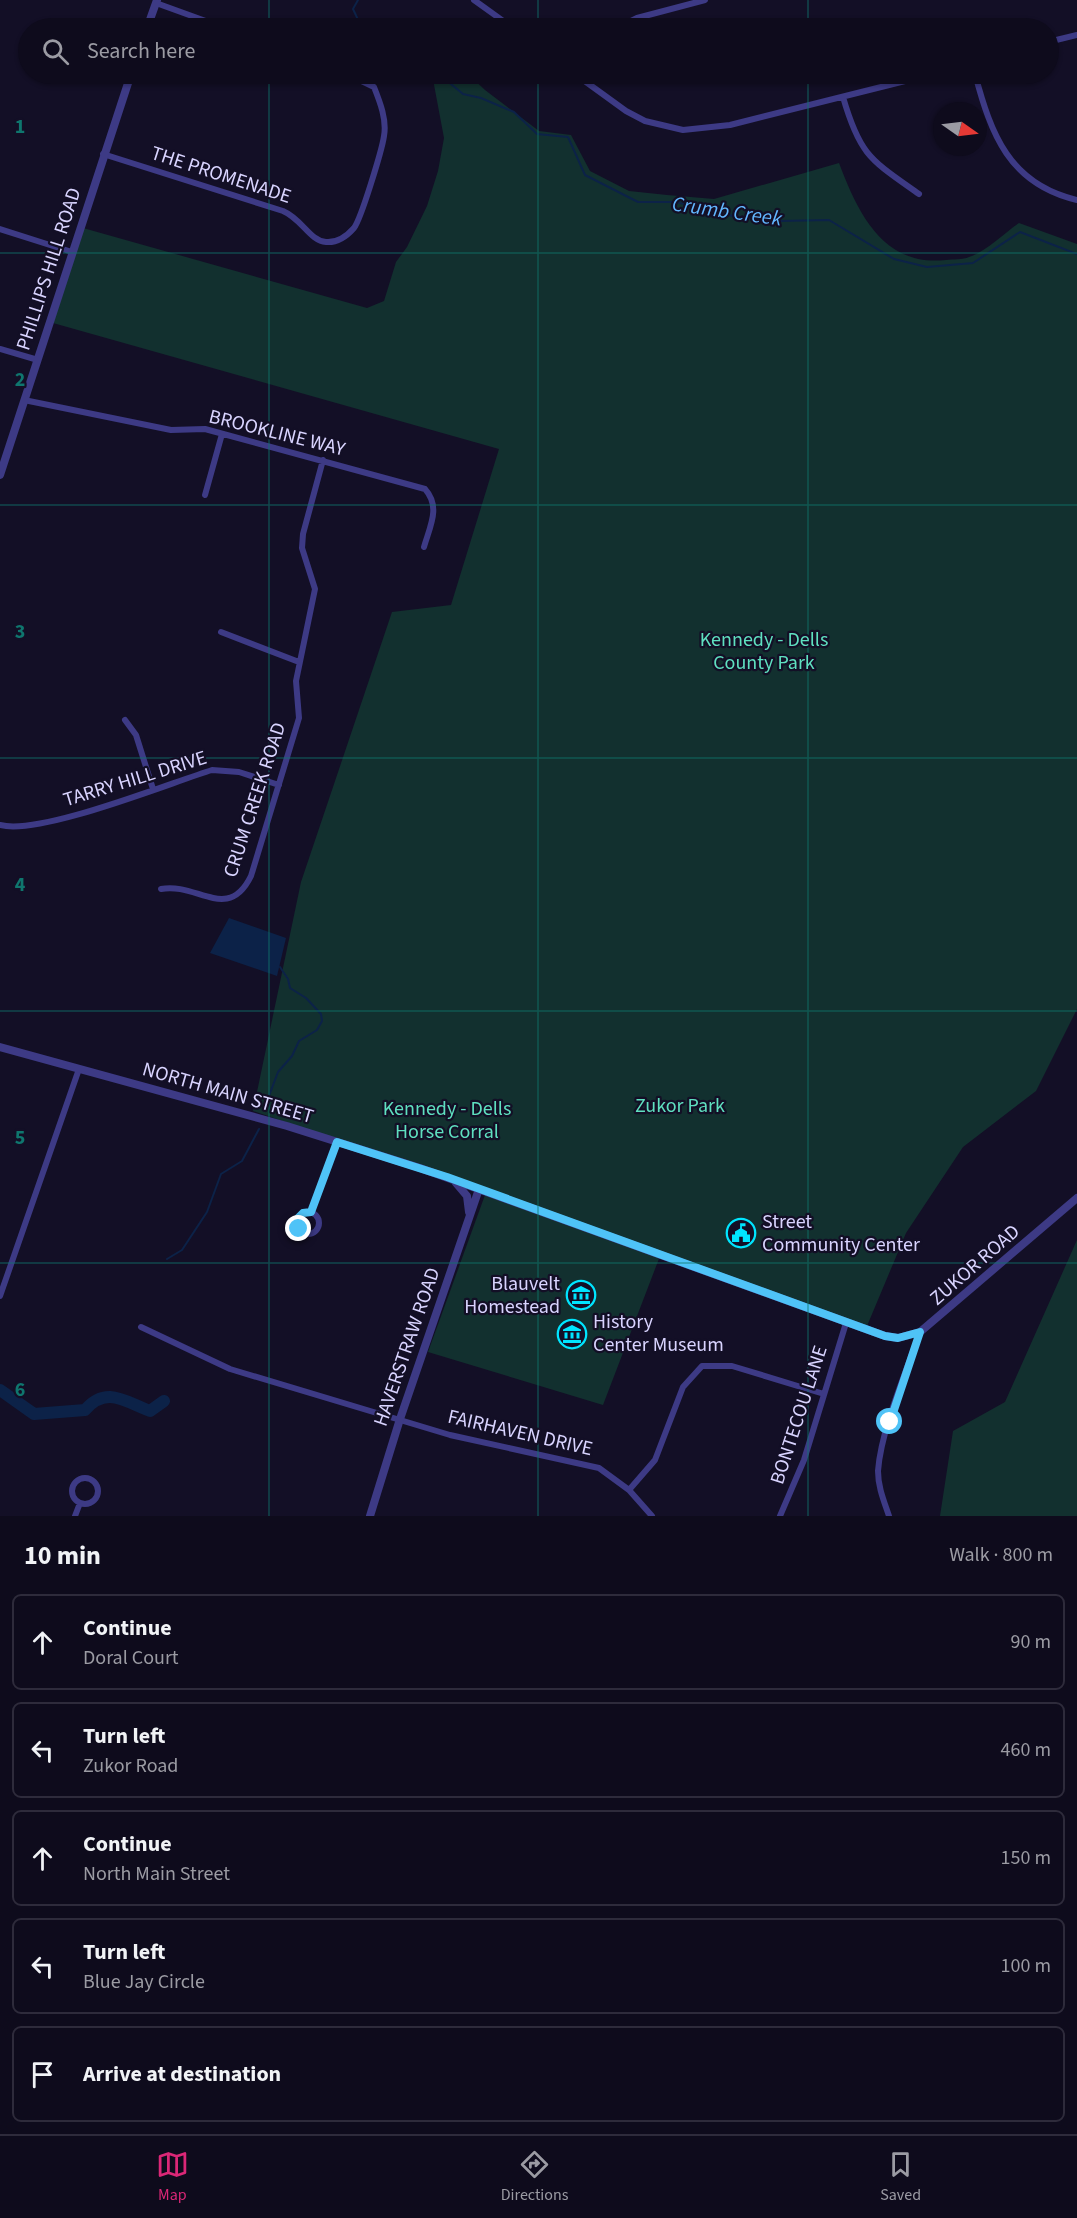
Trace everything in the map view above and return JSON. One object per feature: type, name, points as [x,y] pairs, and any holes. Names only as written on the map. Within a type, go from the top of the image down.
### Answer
[{"type":"street","points":[[474,0],[499,18]]},
{"type":"street","points":[[638,18],[705,0]]},
{"type":"street","points":[[151,18],[157,2],[199,18]]},
{"type":"street","points":[[1059,39],[1077,35]]},
{"type":"street","name":"PHILLIPS HILL ROAD","points":[[0,475],[128,84]]},
{"type":"street","name":"THE PROMENADE","points":[[103,154],[283,211],[301,221],[311,237],[327,242],[342,239],[356,226],[384,135],[382,108],[374,87],[368,84]]},
{"type":"street","points":[[592,84],[635,116],[664,127],[683,130],[729,125],[894,84]]},
{"type":"street","points":[[978,84],[985,113],[1006,156],[1036,183],[1077,200]]},
{"type":"street","points":[[843,97],[861,147],[874,162],[919,194]]},
{"type":"street","points":[[0,229],[72,252]]},
{"type":"street","points":[[0,349],[38,360]]},
{"type":"street","name":"BROOKLINE WAY","points":[[24,400],[171,430],[206,429],[425,489],[433,498],[435,511],[424,547]]},
{"type":"street","points":[[205,495],[222,434]]},
{"type":"street","name":"CRUM CREEK ROAD","points":[[161,889],[180,889],[219,900],[238,895],[251,876],[299,718],[296,681],[314,605],[315,589],[302,548],[303,534],[323,460]]},
{"type":"street","points":[[221,632],[299,662]]},
{"type":"street","points":[[125,720],[136,735],[153,789]]},
{"type":"street","name":"TARRY HILL DRIVE","points":[[0,825],[12,828],[50,823],[212,770],[225,769],[279,785]]},
{"type":"street","name":"NORTH MAIN STREET","points":[[0,1047],[337,1142],[479,1189]]},
{"type":"street","points":[[0,1296],[79,1070]]},
{"type":"street","points":[[311,1212],[337,1142]]},
{"type":"street","points":[[447,1177],[465,1193],[469,1203],[467,1221]]},
{"type":"street","points":[[479,1189],[885,1336],[898,1338],[920,1332]]},
{"type":"street","name":"HAVERSTRAW ROAD","points":[[370,1516],[400,1419],[479,1189]]},
{"type":"street","name":"ZUKOR ROAD","points":[[920,1332],[1077,1198]]},
{"type":"street","name":"BONTECOU LANE","points":[[780,1516],[804,1460],[846,1323]]},
{"type":"street","name":"FAIRHAVEN DRIVE","points":[[141,1327],[230,1369],[450,1435],[598,1468],[629,1490],[652,1516]]},
{"type":"street","points":[[889,1516],[881,1493],[878,1472],[882,1449],[920,1332]]},
{"type":"street","points":[[629,1490],[655,1460],[683,1387],[702,1366],[732,1366],[824,1394]]},
{"type":"street","points":[[89,1478],[98,1489],[96,1497],[89,1503],[80,1503],[74,1498],[72,1486],[78,1480],[89,1478]]},
{"type":"street","points":[[75,1516],[80,1503]]},
{"type":"green space","name":"Kennedy - Dells County Park","points":[[434,84],[479,84],[539,131],[571,135],[590,171],[629,191],[714,199],[839,163],[865,218],[889,246],[905,255],[924,260],[967,258],[982,251],[1019,223],[1077,244],[1077,1009],[1036,1091],[963,1147],[906,1233],[867,1326],[494,1193],[253,1111],[301,882],[392,612],[451,605],[499,449],[53,323],[83,228],[367,308],[384,301],[396,262],[407,247],[427,206],[438,171],[444,138]]},
{"type":"green space","points":[[485,1195],[660,1256],[603,1405],[428,1352]]},
{"type":"green space","points":[[1077,1240],[1077,1516],[940,1516],[953,1431],[1005,1402]]},
{"type":"water","points":[[229,918],[286,938],[277,976],[210,953]]},
{"type":"waterway","name":"Crumb Creek","points":[[357,18],[353,9],[358,0]]},
{"type":"waterway","name":"Crumb Creek","points":[[451,84],[463,94],[481,98],[514,112],[537,134],[568,137],[585,175],[638,202],[676,202],[733,216],[780,221],[829,220],[894,259],[927,267],[973,263],[1020,232],[1077,254]]},
{"type":"waterway","points":[[264,1109],[278,1072],[292,1056],[299,1041],[317,1030],[322,1021],[321,1014],[306,998],[290,988],[288,979],[280,967]]},
{"type":"waterway","points":[[167,1259],[182,1250],[207,1212],[221,1174],[242,1161],[259,1129]]},
{"type":"waterway","points":[[0,1390],[34,1414],[85,1410],[100,1399],[108,1397],[124,1400],[150,1411],[164,1401]]},
{"type":"place","name":"Street Community Center","points":[[741,1233]]},
{"type":"place","name":"Blauvelt Homestead","points":[[581,1295]]},
{"type":"place","name":"History Center Museum","points":[[572,1334]]},
{"type":"route","points":[[299,1229],[298,1218],[303,1213],[311,1212],[337,1142],[420,1168],[885,1336],[898,1338],[920,1332],[890,1422]]},
{"type":"park label","name":"Zukor Park","points":[[680,1106]]},
{"type":"park label","name":"Kennedy - Dells Horse Corral","points":[[447,1120]]}]
